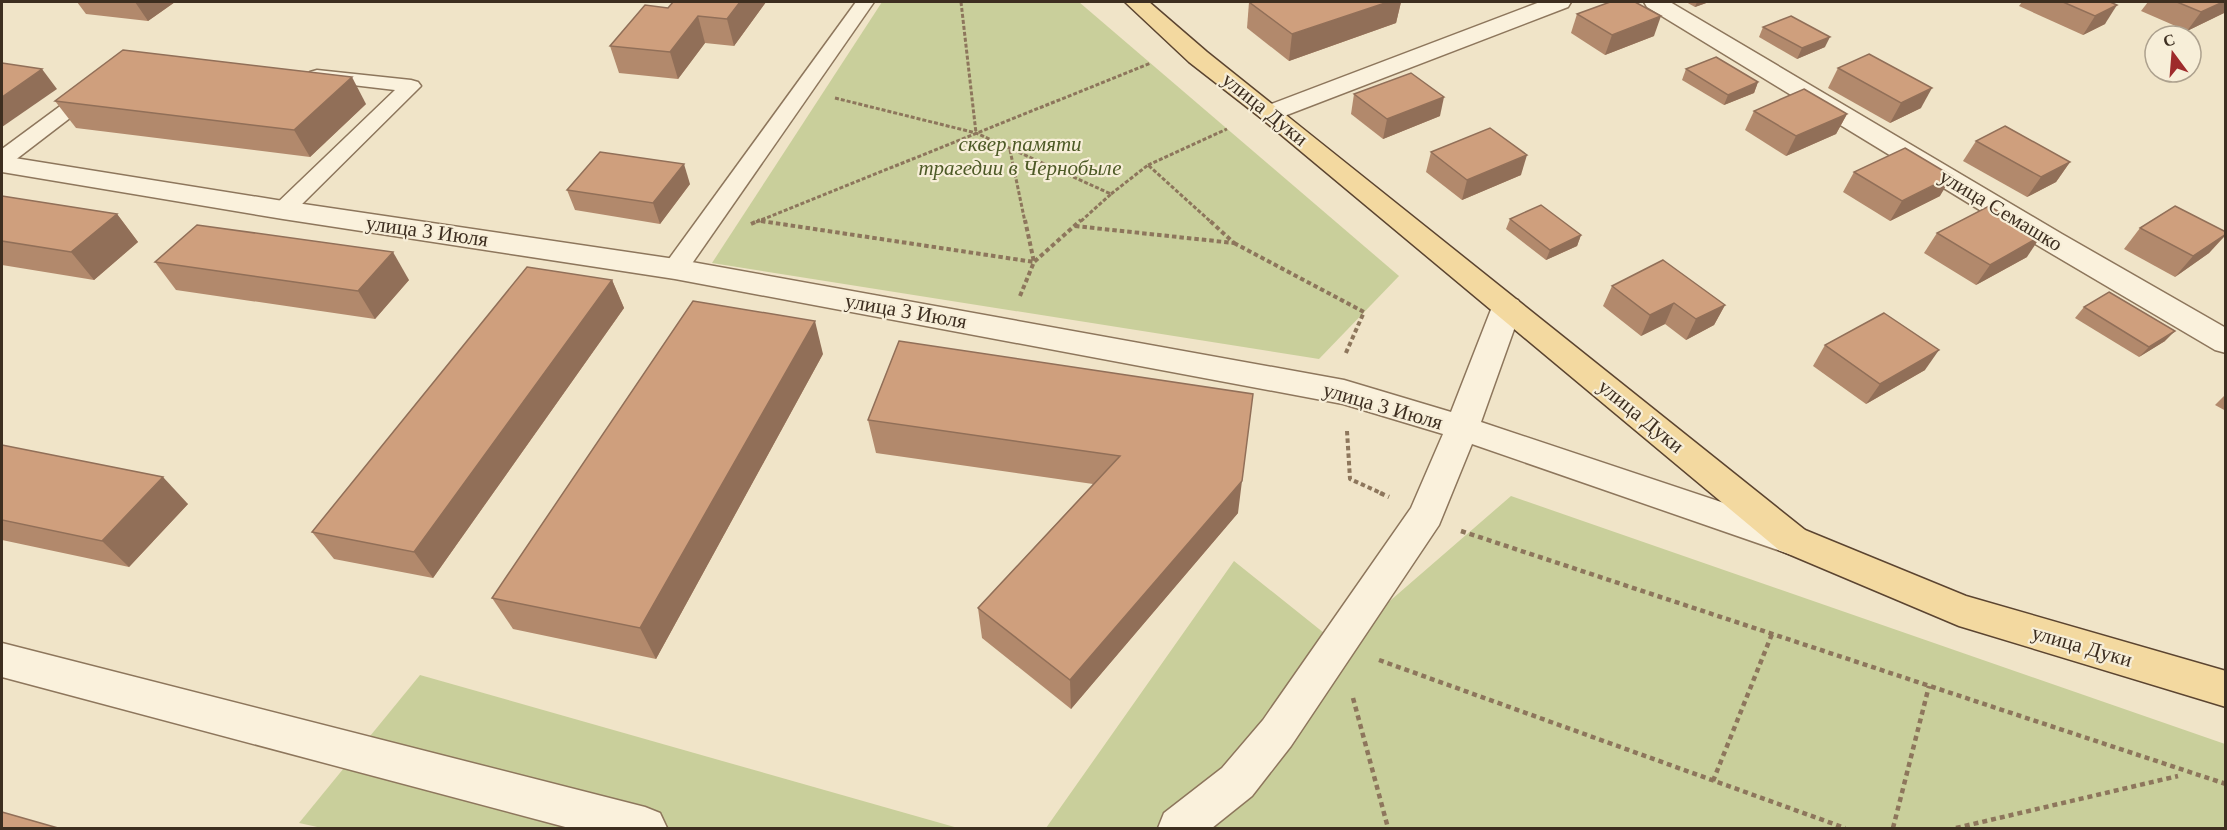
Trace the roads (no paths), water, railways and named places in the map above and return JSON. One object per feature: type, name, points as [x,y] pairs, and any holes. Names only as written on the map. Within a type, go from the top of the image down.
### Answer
[{"type":"main road","name":"улица Дуки","points":[[1136,2],[1198,57],[1270,113],[1792,540],[1959,610],[2226,689]]},
{"type":"street","points":[[1270,113],[1560,2]]},
{"type":"street","name":"улица Семашко","points":[[1655,2],[2052,241],[2226,342]]},
{"type":"street","name":"улица 3 Июля","points":[[2,164],[283,210],[675,269],[1344,392],[1462,428],[1792,540]]},
{"type":"street","points":[[1179,828],[1237,782],[1277,733],[1426,515],[1462,428],[1507,307]]},
{"type":"street","points":[[2,660],[645,828]]},
{"type":"lane","points":[[675,269],[865,2]]},
{"type":"lane","points":[[283,210],[411,86],[294,74]]},
{"type":"lane","points":[[2,159],[108,79]]},
{"type":"park label","name":"сквер памяти трагедии в Чернобыле","points":[[1020,156]]}]
